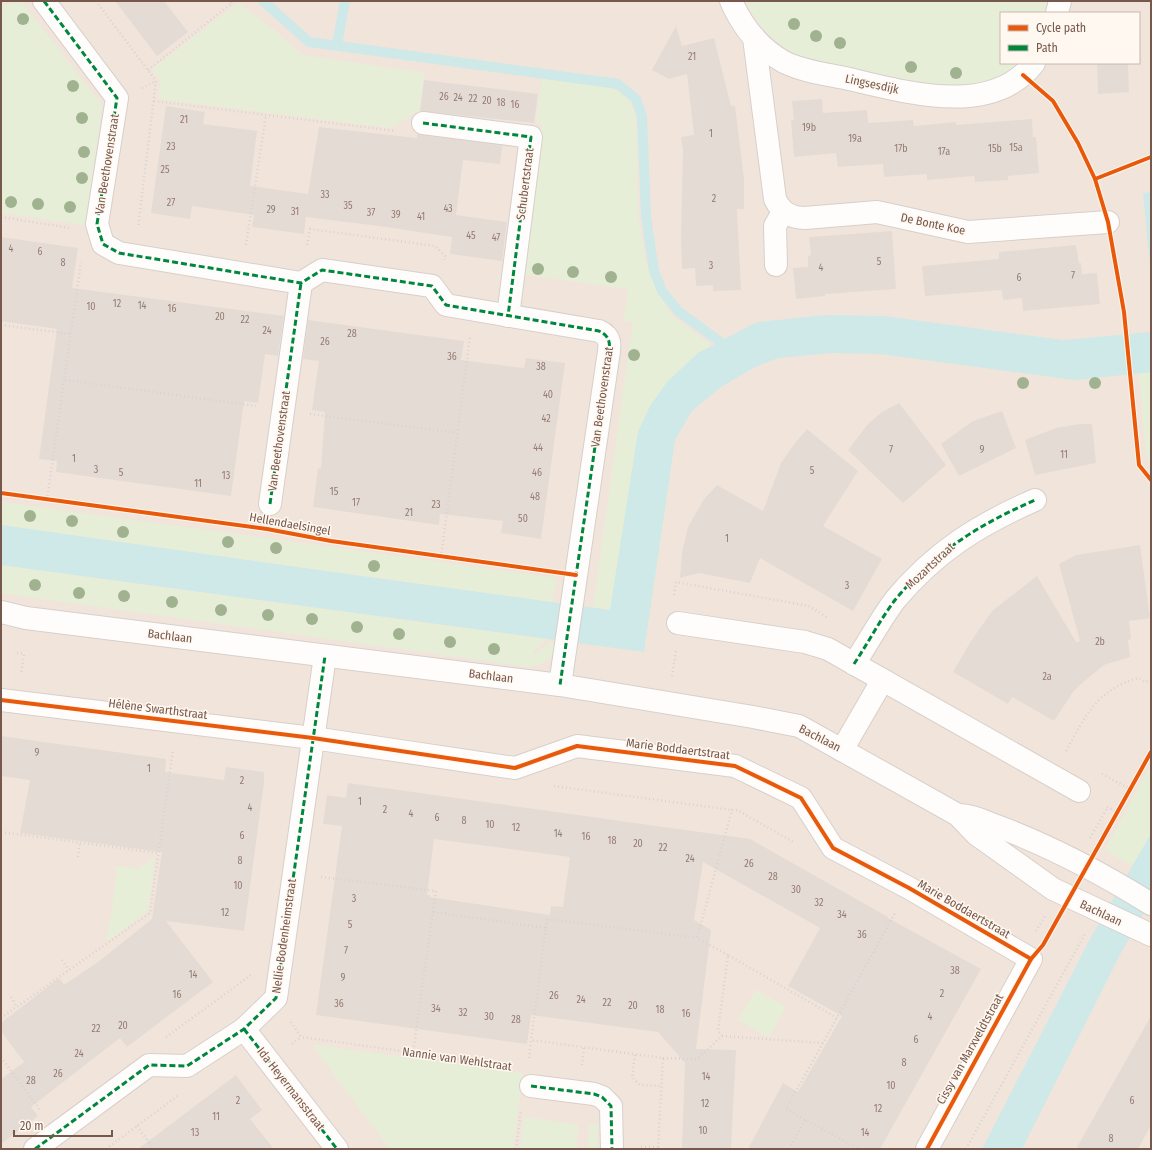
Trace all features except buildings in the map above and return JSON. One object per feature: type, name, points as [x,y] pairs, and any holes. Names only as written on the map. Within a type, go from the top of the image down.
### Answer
[{"type":"street","name":"Van Beethovenstraat","points":[[44,1],[117,98],[97,224],[102,238]]},
{"type":"street","name":"Lingsesdijk","points":[[731,1],[738,16],[754,38],[772,54],[811,71],[883,87],[923,95],[980,95],[1010,84],[1033,64]]},
{"type":"street","points":[[1057,12],[1060,1]]},
{"type":"street","points":[[754,38],[775,199],[783,212],[775,226],[776,265]]},
{"type":"street","name":"Schubertstraat","points":[[423,123],[531,137],[508,316]]},
{"type":"street","name":"De Bonte Koe","points":[[783,212],[796,218],[877,212],[968,232],[1108,222]]},
{"type":"street","points":[[102,238],[119,253],[301,283]]},
{"type":"street","name":"Van Beethovenstraat","points":[[270,504],[301,283],[322,270],[432,286],[446,306],[599,331],[607,336],[609,340],[560,685]]},
{"type":"street","name":"Mozartstraat","points":[[854,664],[895,601],[910,584],[944,553],[961,538],[982,525],[1035,500]]},
{"type":"street","name":"Bachlaan","points":[[1,612],[26,618],[560,685],[799,726],[958,815],[976,834],[1053,889],[1144,933]]},
{"type":"street","points":[[680,623],[805,642],[828,649],[882,681],[1079,791]]},
{"type":"street","name":"Nellie Bodenheimstraat","points":[[188,1066],[244,1030],[276,998],[325,656]]},
{"type":"street","points":[[842,750],[882,681]]},
{"type":"street","name":"Hélène Swarthstraat","points":[[1,700],[313,738]]},
{"type":"street","name":"Marie Boddaertstraat","points":[[313,738],[515,768],[576,746],[735,766],[801,798],[833,848],[909,888],[1031,959]]},
{"type":"street","name":"Bachlaan","points":[[958,815],[970,815],[1031,840],[1114,881],[1151,904]]},
{"type":"street","name":"Cissy van Marxveldtstraat","points":[[927,1149],[1031,959]]},
{"type":"street","name":"Ida Heyermansstraat","points":[[244,1030],[337,1149]]},
{"type":"street","points":[[35,1149],[150,1065],[188,1066]]},
{"type":"street","points":[[531,1086],[602,1096],[611,1106],[612,1149]]},
{"type":"path","points":[[148,70],[232,3],[230,1]]},
{"type":"path","points":[[154,101],[409,133],[423,123]]},
{"type":"path","points":[[242,273],[266,115]]},
{"type":"path","points":[[1,218],[102,238],[82,261],[47,500]]},
{"type":"path","points":[[441,557],[474,310]]},
{"type":"path","points":[[1,325],[72,334]]},
{"type":"path","points":[[39,499],[55,501]]},
{"type":"path","points":[[433,556],[448,558]]},
{"type":"path","points":[[671,680],[680,623]]},
{"type":"path","points":[[1065,753],[1084,718],[1102,696],[1122,683],[1139,678],[1145,682],[1151,681]]},
{"type":"path","points":[[1,1018],[150,913],[177,722]]},
{"type":"path","points":[[1127,795],[1134,783]]},
{"type":"path","points":[[552,785],[738,810],[818,856],[833,848]]},
{"type":"path","points":[[1114,818],[1120,806]]},
{"type":"path","points":[[697,938],[732,810]]},
{"type":"path","points":[[1,832],[158,853]]},
{"type":"path","points":[[78,858],[80,842]]},
{"type":"path","points":[[293,873],[436,891],[414,1053]]},
{"type":"path","points":[[858,1149],[786,1109],[909,888]]},
{"type":"path","points":[[433,912],[546,928],[547,919],[697,938],[837,1018]]},
{"type":"path","points":[[966,1149],[1085,933],[1101,913]]},
{"type":"path","points":[[722,1036],[718,1031],[728,955]]},
{"type":"path","points":[[62,960],[69,970]]},
{"type":"path","points":[[150,1065],[163,1038],[266,964],[280,967]]},
{"type":"path","points":[[10,997],[17,1007]]},
{"type":"path","points":[[1043,1000],[1048,1002]]},
{"type":"path","points":[[531,1040],[634,1055],[662,1058],[697,1059],[722,1036],[823,1043]]},
{"type":"path","points":[[634,1055],[632,1077],[640,1085],[661,1086]]},
{"type":"path","points":[[1,1057],[58,1132]]},
{"type":"path","points":[[658,1149],[662,1058]]},
{"type":"path","points":[[106,1149],[180,1094],[188,1066]]},
{"type":"path","points":[[516,1149],[522,1106]]},
{"type":"path","points":[[521,1113],[529,1114]]},
{"type":"path","points":[[789,1149],[805,1120]]},
{"type":"path","points":[[137,1126],[154,1149]]},
{"type":"shaded area","points":[[1,1],[1151,1],[1151,1149],[1,1149]]},
{"type":"green space","points":[[12,1],[21,1],[102,105],[86,225],[1,213],[1,4],[8,5]]},
{"type":"green space","points":[[745,1],[966,1],[970,3],[973,1],[1048,1],[1045,12],[1000,12],[1000,64],[1017,64],[1010,70],[986,81],[946,87],[923,86],[906,83],[825,64],[795,54],[786,49],[768,34],[759,24]]},
{"type":"green space","points":[[238,3],[273,29],[302,55],[424,73],[420,110],[391,128],[158,99],[161,81],[152,69]]},
{"type":"green space","points":[[542,77],[609,87],[620,92],[629,100],[635,113],[638,214],[647,268],[659,294],[672,316],[711,345],[698,353],[638,432],[611,610],[593,607],[633,322],[624,321],[628,289],[521,274],[542,125],[536,121]]},
{"type":"green space","points":[[1151,372],[1151,464],[1146,455],[1139,374]]},
{"type":"green space","points":[[1,502],[557,578],[552,603],[1,525]]},
{"type":"green space","points":[[1,565],[547,639],[532,652],[535,654],[550,643],[558,644],[547,660],[530,667],[7,594],[1,593]]},
{"type":"green space","points":[[1151,764],[1151,834],[1132,866],[1105,850]]},
{"type":"green space","points":[[155,856],[148,911],[107,942],[117,873],[114,867],[118,866],[138,869]]},
{"type":"green space","points":[[756,990],[786,1007],[769,1037],[738,1020]]},
{"type":"green space","points":[[315,1045],[523,1073],[513,1149],[390,1149],[315,1049]]},
{"type":"green space","points":[[524,1117],[578,1125],[577,1149],[520,1149]]},
{"type":"green space","points":[[589,1124],[598,1124],[597,1149],[588,1149]]},
{"type":"water","points":[[1151,192],[1151,276],[1143,193]]},
{"type":"water","points":[[826,315],[884,316],[1063,340],[1151,332],[1151,372],[1075,380],[880,354],[831,353],[778,358],[755,367],[721,387],[692,411],[675,440],[644,652],[1,565],[1,525],[610,610],[638,432],[650,406],[667,382],[698,353],[757,322]]},
{"type":"water","points":[[1151,834],[1151,901],[1121,953],[1022,1149],[982,1149],[1091,937]]},
{"type":"waterway","points":[[263,1],[309,42],[618,84],[636,99],[642,116],[646,216],[654,271],[662,291],[678,311],[719,341]]},
{"type":"waterway","points":[[337,45],[345,1]]},
{"type":"marked path","points":[[44,1],[117,98],[97,224],[103,244],[119,253],[301,283],[322,270],[432,286],[446,305],[599,331],[606,336],[609,342],[609,350],[560,685]]},
{"type":"marked path","points":[[423,123],[531,137],[508,316]]},
{"type":"marked path","points":[[270,504],[301,283]]},
{"type":"marked path","points":[[854,664],[895,600],[926,568],[959,541],[976,530],[1035,500]]},
{"type":"marked path","points":[[35,1149],[149,1065],[187,1066],[244,1029],[276,998],[325,656]]},
{"type":"marked path","points":[[244,1029],[337,1149]]},
{"type":"marked path","points":[[531,1086],[594,1094],[602,1097],[611,1106],[612,1149]]},
{"type":"cycle path","points":[[1023,75],[1053,101],[1078,143],[1095,179],[1108,222],[1124,312],[1139,465],[1151,480]]},
{"type":"cycle path","points":[[1095,179],[1151,157]]},
{"type":"cycle path","name":"Hellendaelsingel","points":[[1,493],[267,529],[331,541],[576,575]]},
{"type":"cycle path","points":[[1,700],[313,738],[515,768],[577,746],[735,766],[801,798],[833,848],[909,888],[1031,959]]},
{"type":"cycle path","points":[[927,1149],[1031,959],[1043,945],[1151,752]]}]
